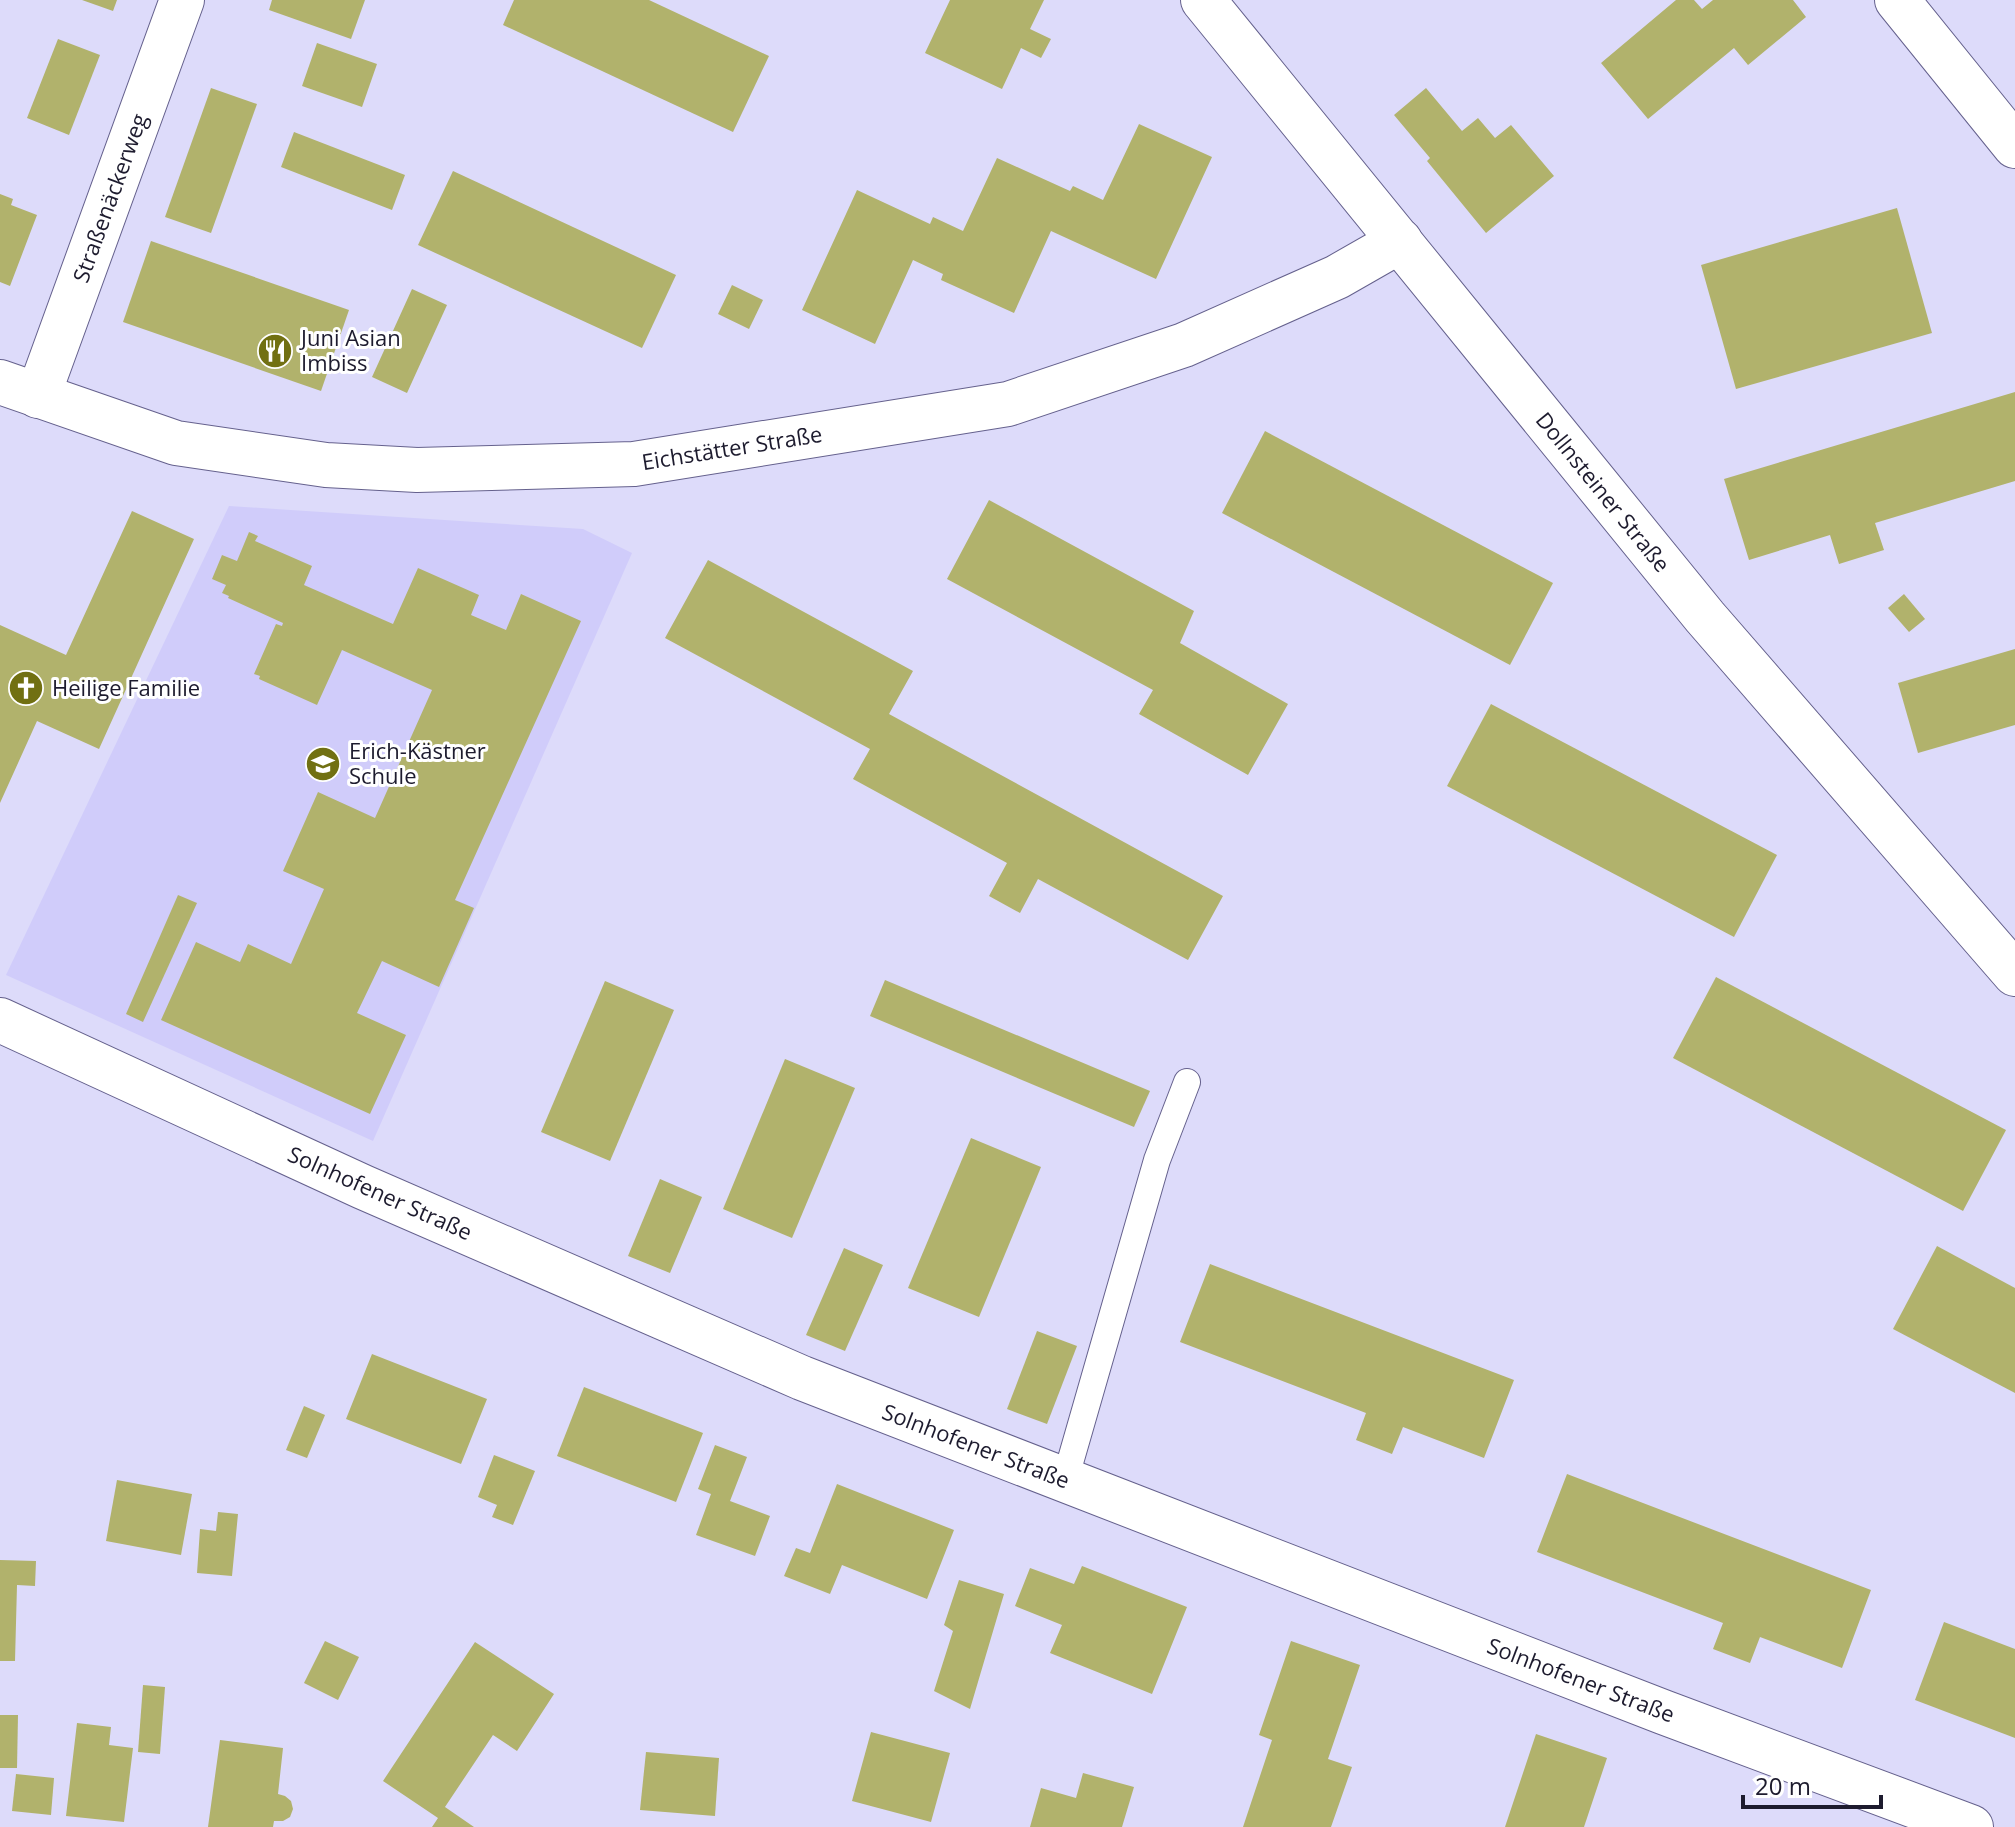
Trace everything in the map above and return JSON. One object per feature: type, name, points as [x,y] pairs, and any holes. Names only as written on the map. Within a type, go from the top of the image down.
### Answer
[{"type":"street","name":"Straßenäckerweg","points":[[19,389],[182,0]]},
{"type":"street","name":"Dollnsteiner Straße","points":[[1203,0],[1705,617],[2015,974]]},
{"type":"street","points":[[1897,0],[2015,146]]},
{"type":"street","name":"Eichstätter Straße","points":[[19,389],[176,443],[326,465],[417,470],[634,464],[1008,404],[1184,345],[1337,277],[1400,241]]},
{"type":"street","name":"Solnhofener Straße","points":[[0,1020],[363,1187],[757,1358],[1648,1706],[1971,1827]]},
{"type":"lane","points":[[1065,1480],[1157,1160],[1187,1082]]},
{"type":"shaded area","name":"Erich-Kästner Schule","points":[[229,506],[583,529],[632,553],[373,1141],[6,975]]},
{"type":"building","points":[[82,0],[117,0],[113,11]]},
{"type":"building","points":[[272,0],[365,0],[351,39],[269,10]]},
{"type":"building","points":[[514,0],[649,0],[769,56],[733,132],[503,25]]},
{"type":"building","points":[[950,0],[1044,0],[1030,29],[1051,39],[1041,58],[1021,48],[1002,89],[925,53]]},
{"type":"building","points":[[1676,0],[1694,0],[1702,9],[1713,0],[1793,0],[1806,17],[1748,65],[1734,48],[1648,119],[1601,63]]},
{"type":"building","points":[[58,39],[100,55],[69,135],[27,118]]},
{"type":"building","points":[[317,43],[377,64],[362,107],[302,86]]},
{"type":"building","points":[[211,88],[257,104],[211,233],[165,217]]},
{"type":"building","points":[[1426,88],[1462,131],[1478,118],[1495,138],[1511,125],[1554,176],[1486,233],[1394,115]]},
{"type":"building","points":[[1139,124],[1212,157],[1156,279],[1051,231],[1014,313],[941,280],[943,274],[913,260],[875,344],[802,310],[857,190],[930,224],[933,217],[963,231],[997,158],[1070,191],[1073,186],[1103,200]]},
{"type":"building","points":[[294,132],[405,175],[392,210],[281,167]]},
{"type":"building","points":[[453,171],[676,275],[642,348],[418,245]]},
{"type":"building","points":[[0,194],[13,199],[11,205],[37,215],[10,286],[0,282]]},
{"type":"building","points":[[1897,208],[1932,333],[1736,389],[1701,265]]},
{"type":"building","points":[[151,241],[349,310],[321,391],[123,322]]},
{"type":"building","points":[[732,285],[763,300],[749,329],[718,314]]},
{"type":"building","points":[[412,289],[447,305],[407,393],[372,377]]},
{"type":"building","points":[[2015,392],[2015,481],[1875,523],[1884,550],[1839,564],[1830,535],[1749,560],[1724,479]]},
{"type":"building","points":[[1265,431],[1553,583],[1510,665],[1222,513]]},
{"type":"building","points":[[989,500],[1194,611],[1180,643],[1288,704],[1248,775],[1139,714],[1153,690],[947,579]]},
{"type":"building","points":[[132,511],[194,539],[99,749],[37,721],[0,803],[0,625],[66,655]]},
{"type":"building","points":[[249,532],[258,536],[255,541],[312,566],[304,585],[393,624],[418,568],[479,595],[471,615],[506,630],[521,594],[581,621],[455,900],[474,908],[439,987],[382,961],[357,1013],[406,1035],[370,1114],[161,1020],[196,942],[240,962],[248,944],[291,964],[324,889],[283,871],[318,792],[375,818],[432,690],[342,650],[317,705],[259,679],[260,676],[254,674],[276,624],[282,626],[283,623],[228,598],[222,593],[226,585],[212,579],[222,555],[237,561]]},
{"type":"building","points":[[708,560],[913,671],[889,714],[1223,896],[1188,960],[1038,879],[1020,913],[989,896],[1007,863],[853,779],[870,749],[665,638]]},
{"type":"building","points":[[1904,594],[1925,619],[1909,632],[1888,608]]},
{"type":"building","points":[[2015,649],[2015,725],[1918,753],[1898,683]]},
{"type":"building","points":[[1491,704],[1777,855],[1734,937],[1447,786]]},
{"type":"building","points":[[178,895],[197,903],[143,1022],[126,1014]]},
{"type":"building","points":[[1716,977],[2006,1130],[1963,1211],[1673,1058]]},
{"type":"building","points":[[885,980],[1150,1091],[1134,1127],[870,1016]]},
{"type":"building","points":[[605,981],[674,1010],[610,1161],[541,1132]]},
{"type":"building","points":[[785,1059],[855,1088],[792,1238],[723,1209]]},
{"type":"building","points":[[971,1138],[1041,1167],[979,1317],[908,1288]]},
{"type":"building","points":[[660,1179],[702,1197],[670,1273],[628,1256]]},
{"type":"building","points":[[1937,1246],[2015,1288],[2015,1393],[1893,1329]]},
{"type":"building","points":[[844,1248],[883,1265],[845,1351],[806,1335]]},
{"type":"building","points":[[1210,1264],[1514,1380],[1484,1458],[1403,1427],[1392,1454],[1356,1440],[1366,1413],[1180,1342]]},
{"type":"building","points":[[1037,1331],[1077,1346],[1047,1424],[1007,1409]]},
{"type":"building","points":[[372,1354],[487,1399],[461,1464],[346,1419]]},
{"type":"building","points":[[584,1387],[703,1433],[676,1502],[557,1456]]},
{"type":"building","points":[[304,1406],[325,1415],[307,1458],[286,1450]]},
{"type":"building","points":[[715,1445],[747,1457],[730,1501],[770,1516],[755,1556],[696,1535],[711,1494],[698,1489]]},
{"type":"building","points":[[494,1455],[535,1471],[513,1525],[492,1517],[497,1505],[478,1497]]},
{"type":"building","points":[[1567,1474],[1871,1590],[1842,1668],[1760,1637],[1750,1663],[1713,1649],[1723,1623],[1537,1552]]},
{"type":"building","points":[[117,1480],[192,1494],[181,1555],[106,1541]]},
{"type":"building","points":[[837,1484],[954,1530],[927,1599],[842,1565],[830,1594],[784,1576],[796,1548],[810,1553]]},
{"type":"building","points":[[218,1512],[238,1514],[232,1576],[197,1573],[200,1529],[216,1531]]},
{"type":"building","points":[[0,1560],[36,1561],[35,1586],[17,1585],[15,1661],[0,1661]]},
{"type":"building","points":[[1082,1566],[1187,1607],[1152,1694],[1050,1653],[1062,1625],[1015,1606],[1030,1568],[1074,1584]]},
{"type":"building","points":[[959,1580],[1004,1594],[970,1709],[934,1691],[953,1631],[944,1625]]},
{"type":"building","points":[[1944,1622],[2015,1649],[2015,1738],[1915,1700]]},
{"type":"building","points":[[325,1641],[359,1657],[338,1700],[304,1683]]},
{"type":"building","points":[[1291,1641],[1360,1665],[1328,1759],[1352,1767],[1331,1827],[1243,1827],[1272,1740],[1259,1735]]},
{"type":"building","points":[[475,1642],[554,1694],[517,1751],[493,1735],[445,1807],[474,1827],[432,1827],[438,1818],[383,1781]]},
{"type":"building","points":[[143,1685],[165,1687],[160,1754],[138,1752]]},
{"type":"building","points":[[0,1715],[18,1715],[17,1768],[0,1768]]},
{"type":"building","points":[[77,1723],[111,1727],[109,1745],[133,1748],[124,1822],[66,1816]]},
{"type":"building","points":[[871,1732],[950,1753],[931,1822],[852,1801]]},
{"type":"building","points":[[1536,1734],[1607,1758],[1584,1827],[1505,1827]]},
{"type":"building","points":[[220,1740],[283,1748],[278,1794],[291,1801],[293,1809],[290,1817],[274,1821],[273,1827],[208,1827]]},
{"type":"building","points":[[646,1752],[719,1758],[715,1816],[640,1810]]},
{"type":"building","points":[[1083,1773],[1134,1787],[1122,1827],[1030,1827],[1041,1788],[1076,1798]]},
{"type":"building","points":[[16,1774],[54,1778],[51,1815],[12,1811]]},
{"type":"place","name":"Juni Asian Imbiss","points":[[275,351]]},
{"type":"place","name":"Heilige Familie","points":[[26,688]]},
{"type":"place","name":"Erich-Kästner Schule","points":[[323,764]]}]
